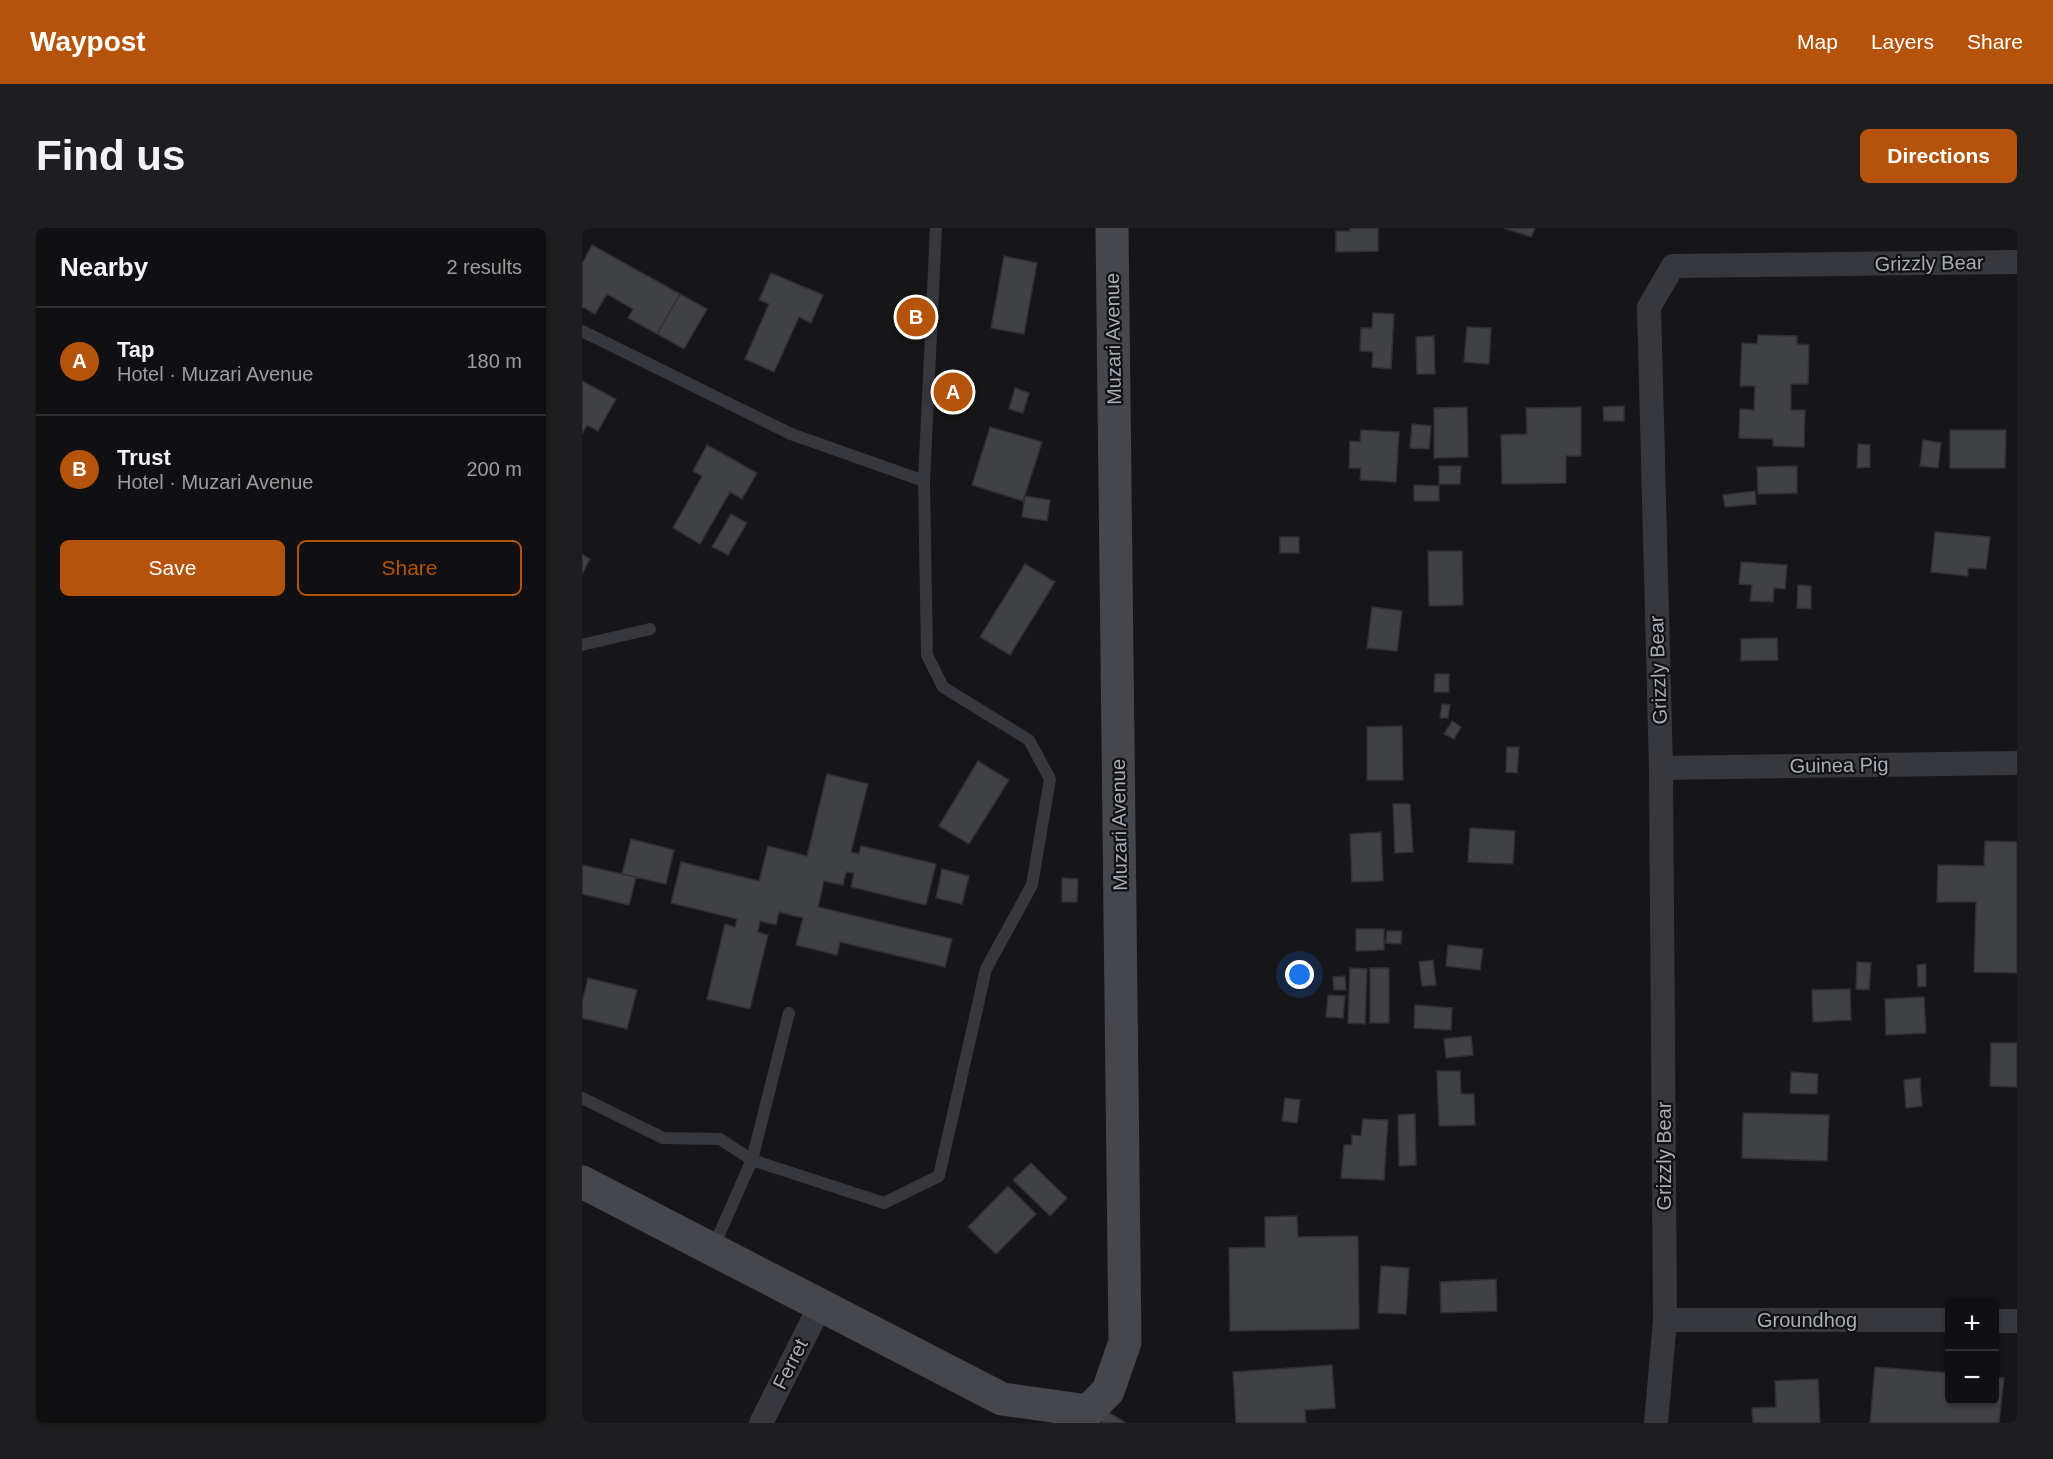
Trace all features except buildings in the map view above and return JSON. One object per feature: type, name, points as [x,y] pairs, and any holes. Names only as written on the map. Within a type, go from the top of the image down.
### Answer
[{"type":"street","name":"Muzari Avenue","points":[[1091,1417],[1108,1391],[1125,1342],[1112,228]]},
{"type":"street","name":"Grizzly Bear","points":[[1656,1423],[1665,1320],[1661,768],[1649,307],[1673,266],[2017,262]]},
{"type":"street","name":"Guinea Pig","points":[[1661,768],[2017,763]]},
{"type":"street","points":[[582,1182],[1002,1399],[1091,1417]]},
{"type":"street","name":"Ferret","points":[[761,1423],[820,1306]]},
{"type":"street","name":"Groundhog","points":[[1665,1320],[1945,1320]]},
{"type":"street","points":[[1999,1320],[2017,1321]]},
{"type":"lane","points":[[582,1098],[663,1138],[720,1139],[752,1160],[884,1203],[939,1176],[986,969],[1032,885],[1050,779],[1029,740],[943,687],[927,655],[924,481],[936,228]]},
{"type":"lane","points":[[582,331],[791,434],[924,481]]},
{"type":"lane","points":[[582,645],[650,629]]},
{"type":"lane","points":[[712,1250],[752,1160],[789,1012]]},
{"type":"place","name":"Trust","points":[[916,317]]},
{"type":"place","name":"Tap","points":[[953,392]]}]
